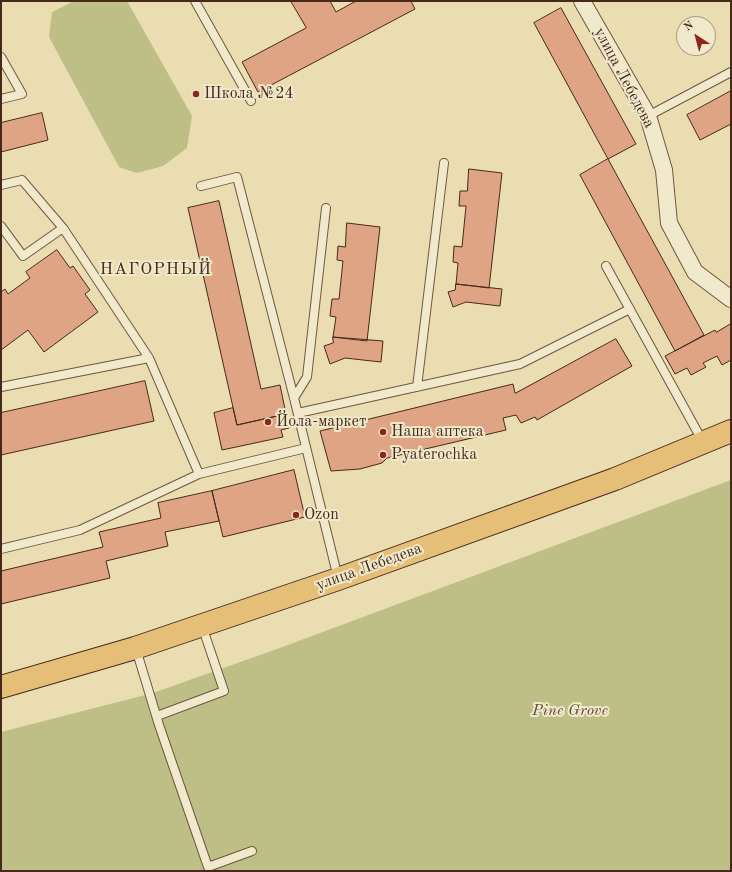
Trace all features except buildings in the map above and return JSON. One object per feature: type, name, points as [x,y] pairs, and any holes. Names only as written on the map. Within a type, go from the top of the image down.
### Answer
[{"type":"main road","name":"улица Лебедева","points":[[1,687],[135,648],[338,579],[615,479],[731,431]]},
{"type":"street","name":"улица Лебедева","points":[[582,1],[648,116],[664,170],[669,223],[695,272],[731,299]]},
{"type":"lane","points":[[195,1],[251,101]]},
{"type":"lane","points":[[1,57],[22,94],[1,99]]},
{"type":"lane","points":[[648,116],[731,72]]},
{"type":"lane","points":[[417,387],[444,163]]},
{"type":"lane","points":[[201,186],[237,177],[294,398],[338,579]]},
{"type":"lane","points":[[1,185],[22,180],[63,228],[149,358],[199,474]]},
{"type":"lane","points":[[294,398],[307,377],[326,208]]},
{"type":"lane","points":[[1,226],[23,256],[63,228]]},
{"type":"lane","points":[[606,266],[704,442]]},
{"type":"lane","points":[[298,414],[520,364],[630,309]]},
{"type":"lane","points":[[1,386],[149,358]]},
{"type":"lane","points":[[1,549],[80,530],[199,474],[306,448]]},
{"type":"lane","points":[[157,716],[224,691],[202,625]]},
{"type":"lane","points":[[135,648],[208,867],[252,851]]},
{"type":"green space","points":[[74,1],[127,1],[192,116],[187,148],[163,166],[137,173],[119,167],[49,37],[52,12]]},
{"type":"green space","name":"Pine Grove","points":[[731,480],[731,871],[1,871],[1,732],[153,693],[277,649]]},
{"type":"place","name":"Школа №24","points":[[196,94]]},
{"type":"place","name":"Йола-маркет","points":[[268,422]]},
{"type":"place","name":"Наша аптека","points":[[383,432]]},
{"type":"place","name":"Pyaterochka","points":[[383,455]]},
{"type":"place","name":"Ozon","points":[[296,515]]},
{"type":"district","name":"НАГОРНЫЙ","points":[[156,270]]}]
